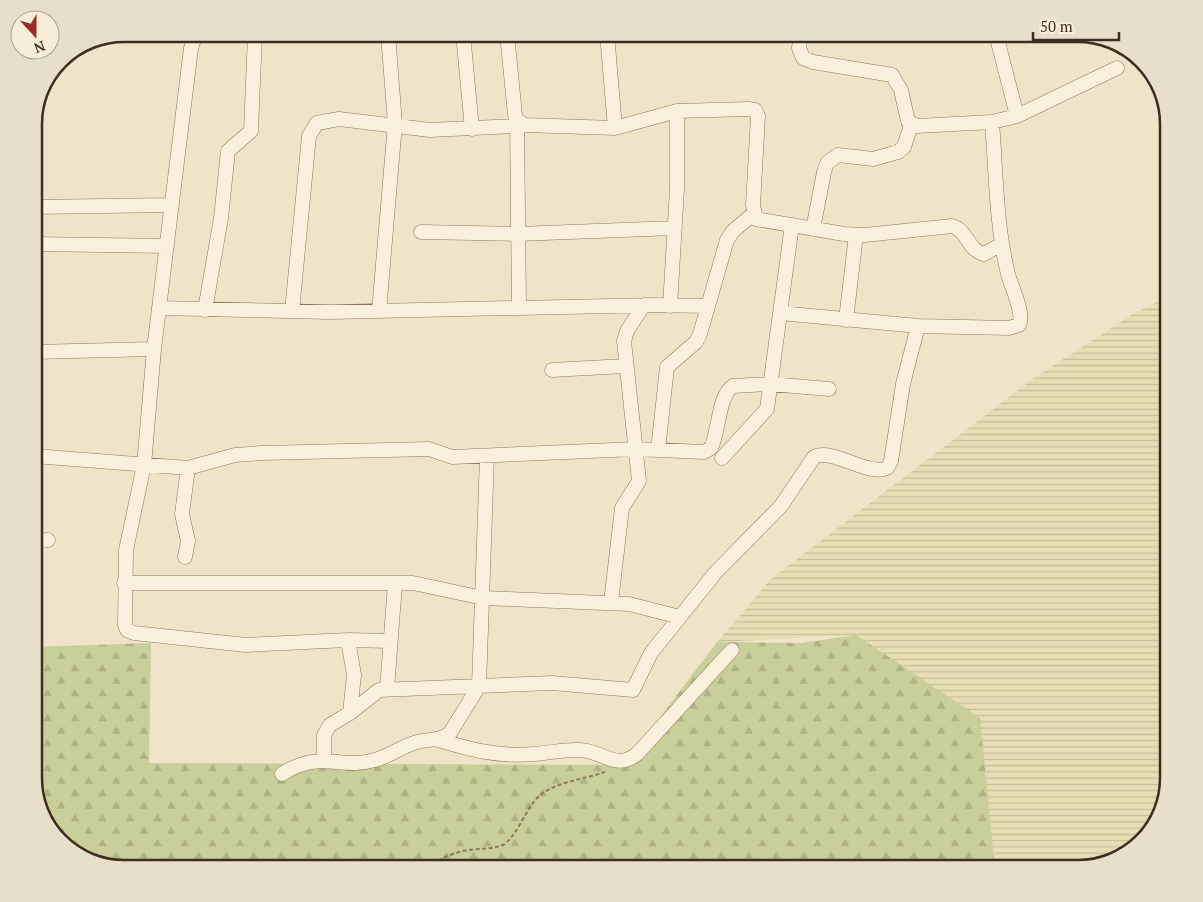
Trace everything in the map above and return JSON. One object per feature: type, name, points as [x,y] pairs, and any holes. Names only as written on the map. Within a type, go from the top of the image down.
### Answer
[{"type":"street","points":[[193,42],[154,349],[144,465],[129,528],[124,582],[125,625],[127,630],[134,633],[246,645],[348,640],[389,641]]},
{"type":"street","points":[[206,310],[221,218],[228,154],[231,146],[247,136],[251,131],[254,42]]},
{"type":"street","points":[[379,312],[395,124],[389,42]]},
{"type":"street","points":[[465,42],[472,129]]},
{"type":"street","points":[[508,42],[517,123],[519,308]]},
{"type":"street","points":[[608,42],[615,128]]},
{"type":"street","points":[[800,42],[799,48],[803,58],[813,62],[892,75],[897,81],[911,125],[904,147],[891,156],[873,159],[838,154],[832,157],[827,163],[824,172],[813,229]]},
{"type":"street","points":[[998,42],[1017,116]]},
{"type":"street","points":[[911,125],[992,122],[1017,116],[1117,68]]},
{"type":"street","points":[[292,311],[312,129],[317,123],[339,119],[395,124],[415,130],[472,129],[517,123],[534,127],[615,128],[677,111],[755,110],[758,116],[753,214],[756,218],[856,235],[896,233],[952,226],[961,231],[973,250],[979,253],[984,254],[1002,244]]},
{"type":"street","points":[[670,306],[675,228],[677,111]]},
{"type":"street","points":[[780,313],[918,326],[1009,328],[1018,325],[1020,316],[1008,276],[1002,244],[992,122]]},
{"type":"street","points":[[43,207],[172,205]]},
{"type":"street","points":[[658,450],[667,367],[696,342],[727,240],[733,231],[753,214]]},
{"type":"street","points":[[722,458],[766,413],[792,225]]},
{"type":"street","points":[[421,232],[517,234],[675,228]]},
{"type":"street","points":[[846,320],[856,235]]},
{"type":"street","points":[[43,244],[167,246]]},
{"type":"street","points":[[159,308],[379,312],[644,305],[706,306]]},
{"type":"street","points":[[612,602],[622,508],[639,481],[625,366],[624,341],[627,331],[644,305]]},
{"type":"street","points":[[324,760],[323,742],[327,728],[350,714],[379,690],[552,683],[633,690],[651,653],[716,572],[781,506],[816,456],[824,455],[876,470],[887,468],[891,461],[903,384],[918,326]]},
{"type":"street","points":[[43,352],[154,349]]},
{"type":"street","points":[[552,370],[625,366]]},
{"type":"street","points":[[43,457],[188,468],[235,455],[262,453],[429,450],[452,457],[636,449],[704,452],[710,450],[723,401],[729,389],[739,385],[770,384],[829,389]]},
{"type":"street","points":[[282,774],[307,762],[324,760],[371,761],[417,742],[436,739],[450,733],[479,686],[487,456]]},
{"type":"street","points":[[184,557],[188,541],[182,514],[188,468]]},
{"type":"street","points":[[124,582],[413,583],[483,598],[612,602],[680,617]]},
{"type":"street","points":[[387,689],[394,584]]},
{"type":"street","points":[[348,640],[354,675],[350,714]]},
{"type":"street","points":[[436,739],[487,754],[534,754],[582,750],[615,761],[624,762],[637,754],[732,650]]},
{"type":"path","points":[[442,860],[456,853],[503,846],[508,842],[529,808],[543,793],[605,772],[624,762]]},
{"type":"shaded area","points":[[1160,300],[1159,794],[1152,814],[1137,836],[1115,851],[1100,857],[1079,860],[987,860],[856,635],[717,642],[771,579],[1031,380],[1133,314]]},
{"type":"green space","points":[[856,635],[980,718],[994,860],[124,860],[98,855],[74,843],[59,828],[45,799],[43,783],[43,647],[151,643],[149,763],[624,765],[717,642],[801,643]]}]
